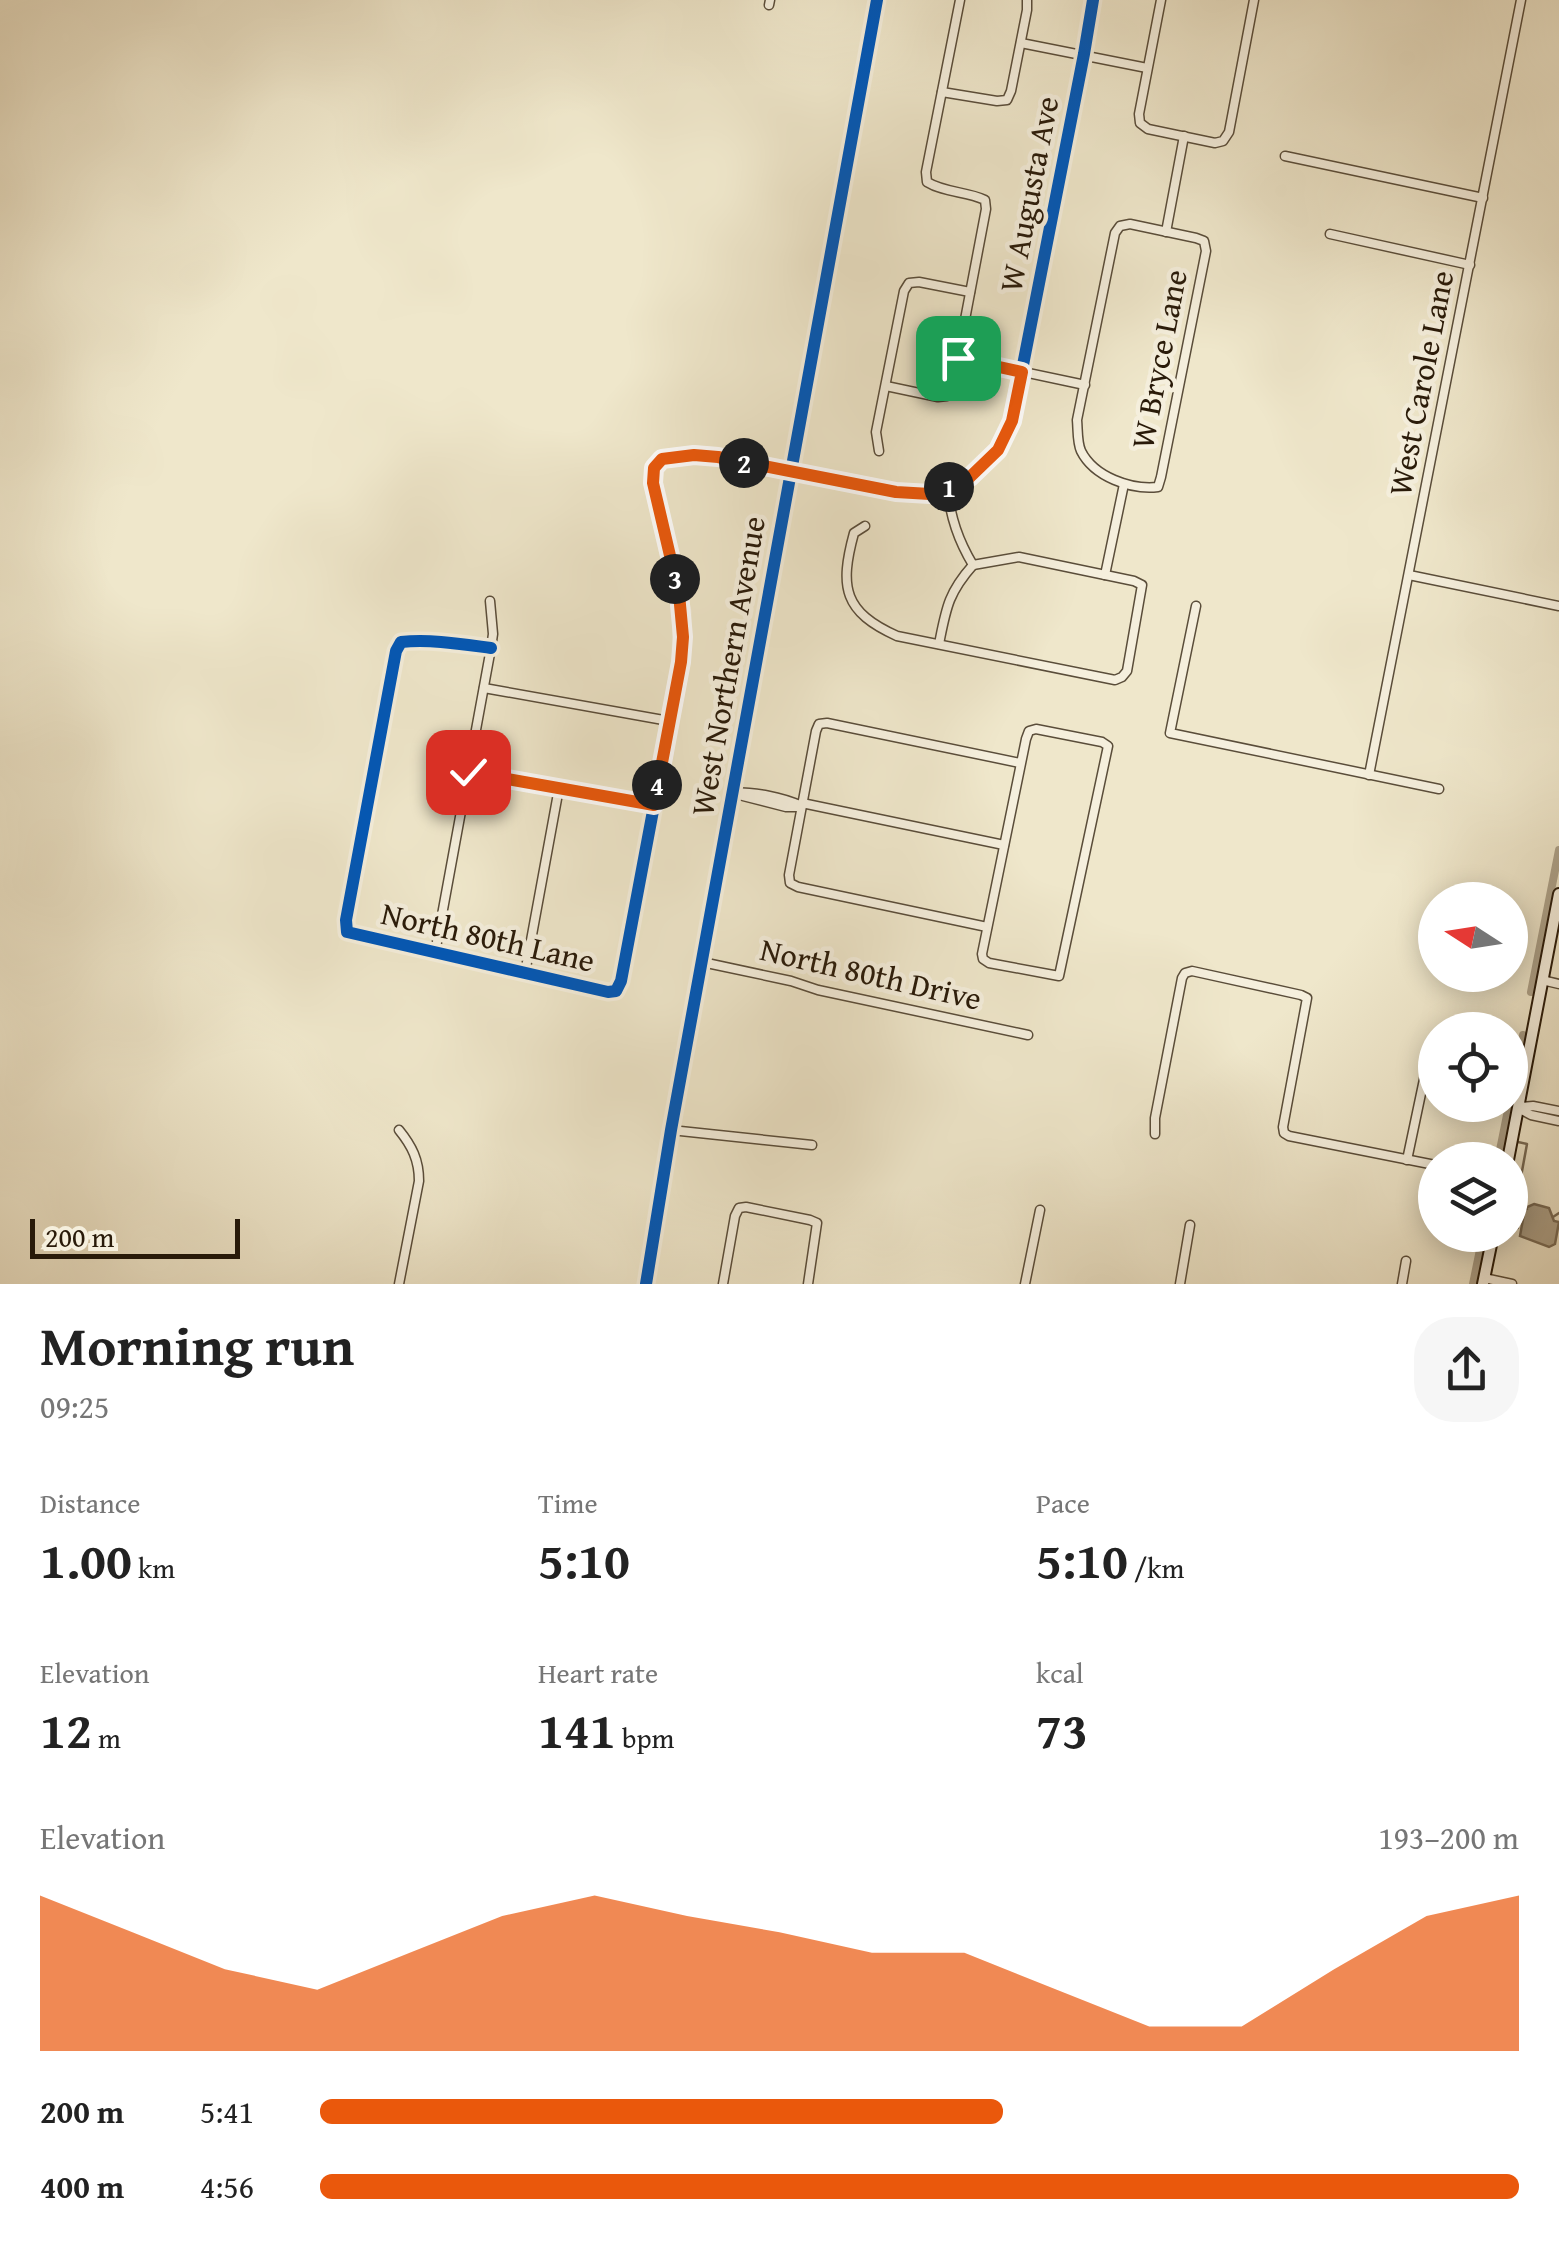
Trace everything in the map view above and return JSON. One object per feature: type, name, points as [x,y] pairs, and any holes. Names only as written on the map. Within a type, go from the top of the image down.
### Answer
[{"type":"main road","name":"West Northern Avenue","points":[[646,1284],[877,0]]},
{"type":"street","points":[[886,386],[947,396],[958,358],[985,200],[936,188],[927,182],[926,172],[960,0]]},
{"type":"street","points":[[942,92],[997,102],[1007,100],[1012,91],[1027,0]]},
{"type":"street","name":"W Augusta Ave","points":[[947,489],[970,477],[998,450],[1012,421],[1093,0]]},
{"type":"street","points":[[1161,0],[1138,114],[1140,123],[1148,129],[1215,143],[1223,141],[1228,132],[1254,0]]},
{"type":"street","name":"West Carole Lane","points":[[1369,774],[1520,0]]},
{"type":"street","points":[[1021,42],[1147,68]]},
{"type":"street","name":"W Bryce Lane","points":[[1105,575],[1124,484],[1158,487],[1206,251],[1204,241],[1166,232],[1184,136]]},
{"type":"street","points":[[1285,156],[1483,198]]},
{"type":"street","points":[[1124,484],[1102,474],[1088,461],[1079,448],[1077,420],[1115,234],[1120,226],[1130,224],[1166,232]]},
{"type":"street","points":[[1330,234],[1470,266]]},
{"type":"street","points":[[879,451],[876,432],[908,283],[970,292]]},
{"type":"street","points":[[958,358],[1085,385]]},
{"type":"street","points":[[468,772],[654,805],[681,662],[682,612],[653,483],[654,468],[662,459],[718,457],[896,492],[930,494],[947,489],[951,519],[973,565]]},
{"type":"street","points":[[865,526],[854,534],[847,557],[846,588],[858,611],[875,626],[898,636],[1115,680],[1127,671],[1142,585],[1019,557],[973,565],[956,584],[939,644]]},
{"type":"street","points":[[1409,575],[1559,606]]},
{"type":"street","points":[[435,952],[491,648],[490,601]]},
{"type":"street","points":[[1196,606],[1170,734],[1440,788]]},
{"type":"street","name":"North 80th Lane","points":[[491,648],[447,642],[401,642],[396,651],[346,920],[347,932],[616,991],[654,805]]},
{"type":"street","points":[[484,688],[670,721]]},
{"type":"street","points":[[987,928],[790,883],[802,805],[819,724],[1020,763]]},
{"type":"street","points":[[1036,729],[1102,742],[1108,746],[1059,976],[982,960],[987,928],[1029,731],[1036,729]]},
{"type":"street","points":[[525,973],[559,788]]},
{"type":"street","points":[[733,792],[1004,845]]},
{"type":"street","points":[[1528,1055],[1559,894]]},
{"type":"street","name":"North 80th Drive","points":[[702,962],[1028,1035]]},
{"type":"street","points":[[1154,1134],[1182,978],[1192,971],[1307,998],[1284,1133],[1418,1162]]},
{"type":"street","points":[[1542,980],[1559,984]]},
{"type":"street","points":[[1528,1107],[1552,1113],[1559,1121]]},
{"type":"street","points":[[1407,1160],[1418,1108]]},
{"type":"street","points":[[399,1130],[419,1168],[419,1181],[399,1284]]},
{"type":"street","points":[[671,1130],[812,1146]]},
{"type":"street","points":[[722,1284],[735,1216],[739,1208],[746,1207],[817,1223],[808,1284]]},
{"type":"street","points":[[1025,1284],[1040,1210]]},
{"type":"street","points":[[1180,1284],[1190,1225]]},
{"type":"street","points":[[1490,1252],[1484,1281],[1512,1284]]},
{"type":"street","points":[[1402,1284],[1406,1262]]},
{"type":"shaded area","points":[[1534,1204],[1549,1208],[1554,1221],[1559,1222],[1555,1244],[1549,1247],[1528,1239],[1528,1207]]},
{"type":"waterway","points":[[1531,992],[1559,850]]},
{"type":"waterway","points":[[1502,1142],[1506,1122]]},
{"type":"waterway","points":[[1553,1217],[1559,1213]]},
{"type":"waterway","points":[[1473,1284],[1480,1252]]},
{"type":"cycle path","points":[[646,1284],[877,0]]},
{"type":"cycle path","points":[[491,648],[412,641],[401,642],[396,651],[346,920],[347,932],[616,991],[681,662],[682,612],[653,483],[654,468],[662,459],[718,457],[896,492],[930,494],[970,477],[998,450],[1012,421],[1093,0]]},
{"type":"route","points":[[468,772],[654,805],[683,637],[679,594],[653,483],[654,468],[662,459],[694,455],[896,492],[930,494],[947,489],[970,477],[998,450],[1012,421],[1022,372],[958,358]]}]
